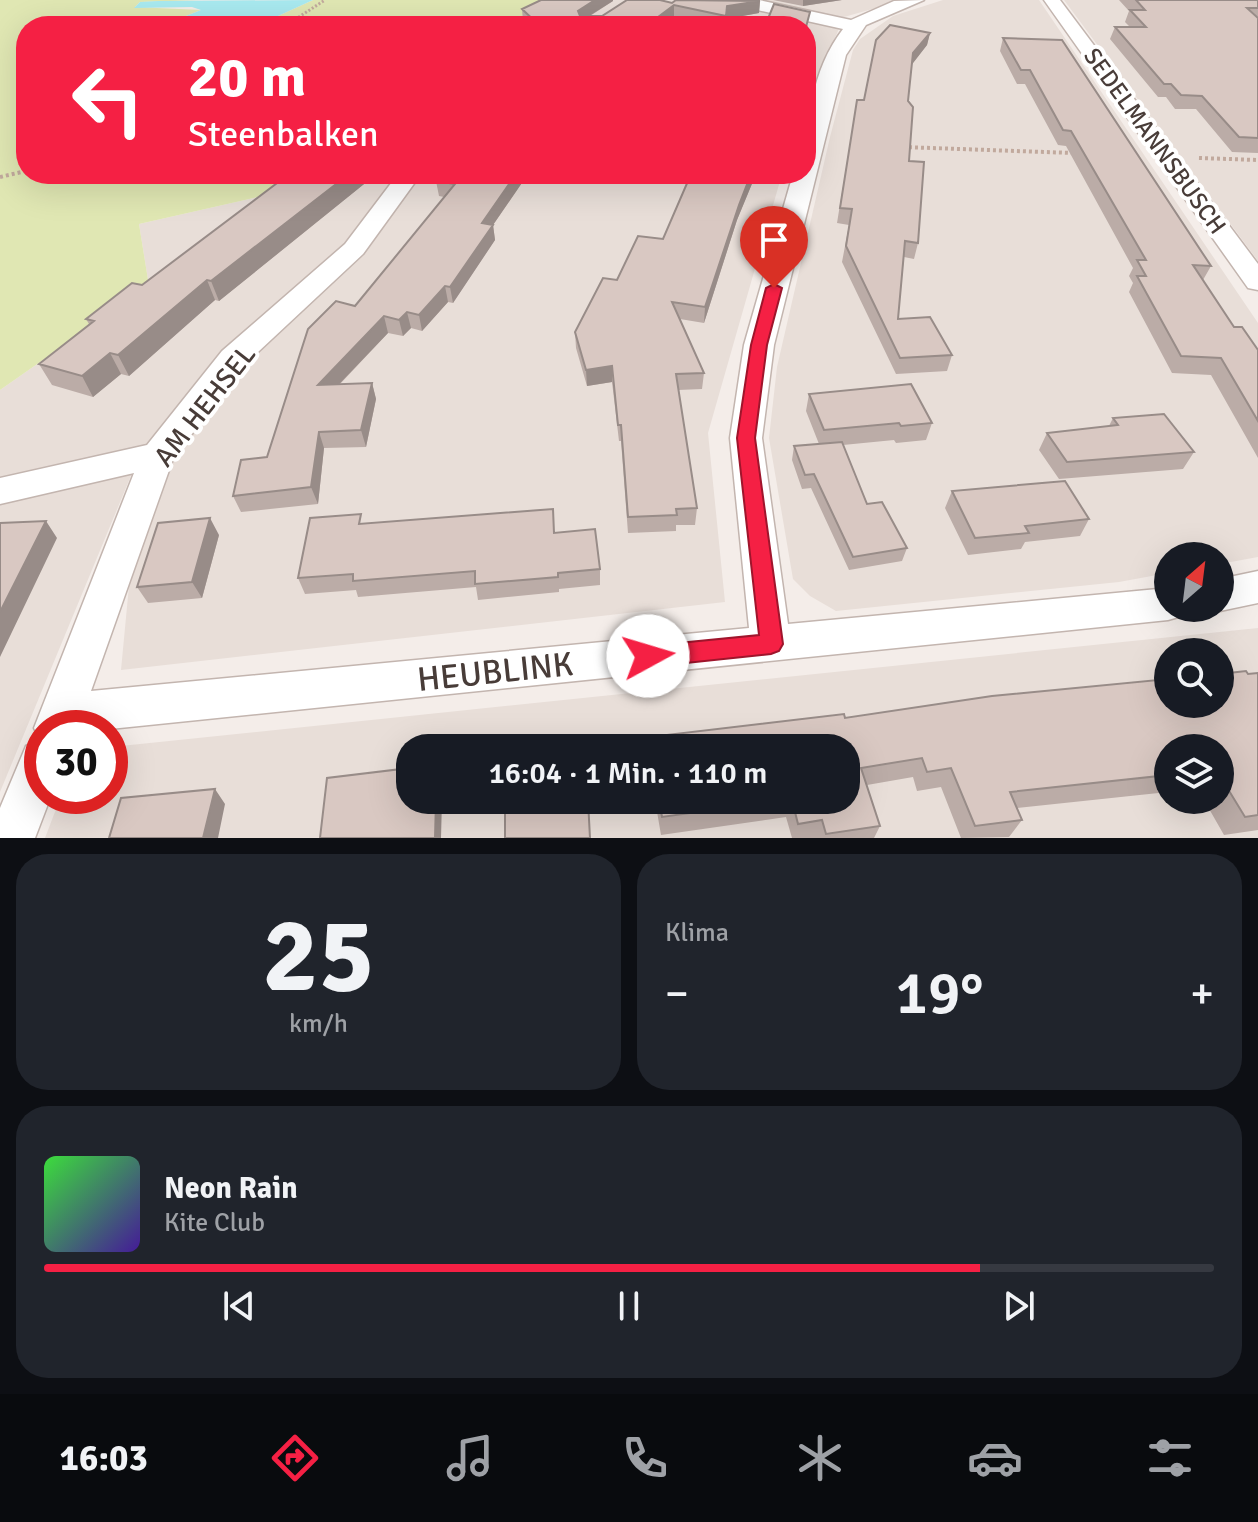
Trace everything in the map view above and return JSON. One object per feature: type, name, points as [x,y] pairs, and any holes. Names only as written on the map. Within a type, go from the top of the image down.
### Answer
[{"type":"street","points":[[736,0],[809,16]]},
{"type":"street","points":[[816,18],[854,26],[916,0]]},
{"type":"street","name":"SEDELMANNSBUSCH","points":[[1052,0],[1258,282]]},
{"type":"street","points":[[816,129],[839,51],[854,26]]},
{"type":"street","name":"AM HEHSEL","points":[[62,710],[158,455],[233,358],[354,249],[403,184]]},
{"type":"street","points":[[771,644],[746,438],[759,345],[801,184]]},
{"type":"street","points":[[0,491],[158,455]]},
{"type":"street","points":[[1234,592],[1258,587]]},
{"type":"street","name":"HEUBLINK","points":[[128,713],[1154,605]]},
{"type":"street","points":[[11,838],[24,806]]},
{"type":"path","points":[[300,16],[325,0]]},
{"type":"path","points":[[889,146],[1074,153]]},
{"type":"path","points":[[1167,156],[1258,160]]},
{"type":"shaded area","points":[[550,0],[904,0],[844,17],[816,82],[816,16],[522,16]]},
{"type":"shaded area","points":[[943,0],[1039,0],[1258,323],[1258,557],[1234,561],[1234,542],[1154,542],[1154,576],[1119,582],[836,611],[810,596],[793,579],[769,438],[777,367],[853,50],[860,39],[893,16]]},
{"type":"shaded area","points":[[1064,0],[1258,0],[1258,261]]},
{"type":"shaded area","points":[[284,184],[779,184],[708,433],[725,602],[121,670],[142,449],[34,710],[24,710],[24,734],[0,792],[0,390],[149,286],[139,224],[271,194]]},
{"type":"shaded area","points":[[1258,628],[1258,838],[45,838],[54,814],[128,814],[128,745],[1154,639],[1154,718],[1234,718],[1234,638],[1162,638]]},
{"type":"green space","points":[[0,0],[200,0],[140,2],[135,7],[201,10],[186,16],[16,16],[16,184],[284,184],[271,194],[139,224],[149,286],[0,390]]},
{"type":"green space","points":[[313,0],[550,0],[522,16],[278,16]]},
{"type":"water","points":[[313,0],[278,16],[186,16],[201,10],[192,7],[134,8],[140,2]]},
{"type":"building","points":[[541,0],[595,0],[578,11],[580,16],[529,16],[522,9]]},
{"type":"building","points":[[627,0],[672,3],[676,0],[760,1],[727,6],[726,16],[674,5],[659,16],[602,16]]},
{"type":"building","points":[[1136,0],[1258,0],[1258,8],[1247,8],[1258,18],[1258,138],[1239,137],[1202,96],[1181,95],[1171,84],[1164,84],[1115,27],[1146,27],[1130,10],[1145,10]]},
{"type":"building","points":[[774,4],[810,12],[809,16],[769,16]]},
{"type":"building","points":[[890,25],[930,33],[913,53],[908,101],[913,107],[909,161],[924,162],[918,243],[905,241],[898,319],[930,317],[952,355],[900,358],[846,246],[852,209],[840,208],[857,100],[864,100],[876,40]]},
{"type":"building","points":[[1003,38],[1062,40],[1211,266],[1193,265],[1234,327],[1242,327],[1258,350],[1258,421],[1221,358],[1181,356],[1137,276],[1146,276],[1137,260],[1146,260],[1071,131],[1063,130],[1030,70],[1021,70]]},
{"type":"building","points":[[276,184],[336,184],[211,281],[207,280],[118,355],[110,353],[82,376],[39,364],[94,321],[86,319],[132,283],[142,285]]},
{"type":"building","points":[[455,184],[509,184],[482,223],[493,225],[450,287],[445,286],[419,315],[407,312],[399,320],[384,316],[318,385],[372,383],[361,430],[319,432],[311,487],[233,496],[241,460],[267,457],[308,329],[336,301],[355,306]]},
{"type":"building","points":[[687,184],[747,184],[705,307],[672,302],[704,373],[676,374],[697,508],[676,509],[677,515],[628,517],[621,425],[618,425],[612,366],[586,370],[575,332],[603,278],[617,280],[638,236],[663,239]]},
{"type":"building","points":[[911,384],[932,423],[824,430],[809,394]]},
{"type":"building","points":[[1164,414],[1194,452],[1067,462],[1047,433],[1118,425],[1113,418]]},
{"type":"building","points":[[842,442],[867,504],[882,502],[907,548],[853,557],[814,474],[805,475],[794,446]]},
{"type":"building","points":[[1065,481],[1089,519],[1025,526],[1029,533],[975,538],[952,491]]},
{"type":"building","points":[[553,509],[554,533],[595,529],[600,569],[558,573],[558,577],[475,584],[475,571],[353,581],[353,574],[298,578],[310,518],[361,514],[359,524]]},
{"type":"building","points":[[210,518],[192,582],[137,587],[158,523]]},
{"type":"building","points":[[46,521],[0,612],[0,523]]},
{"type":"building","points":[[1234,672],[1258,673],[1258,815],[1245,817],[1234,799],[1234,734],[1154,734],[1154,777],[1010,792],[1022,820],[975,826],[951,768],[927,772],[922,758],[861,768],[880,826],[826,834],[822,820],[798,824],[796,814],[860,814],[860,734],[674,734],[844,714],[845,718],[992,696],[1154,680],[1154,718],[1234,718]]},
{"type":"building","points":[[396,770],[396,814],[436,814],[435,838],[320,838],[327,778]]},
{"type":"building","points":[[215,789],[203,838],[109,838],[116,814],[128,814],[128,797]]},
{"type":"building","points":[[505,814],[589,814],[590,838],[505,838]]},
{"type":"route","points":[[648,656],[771,644],[746,438],[759,345],[774,288]]}]
